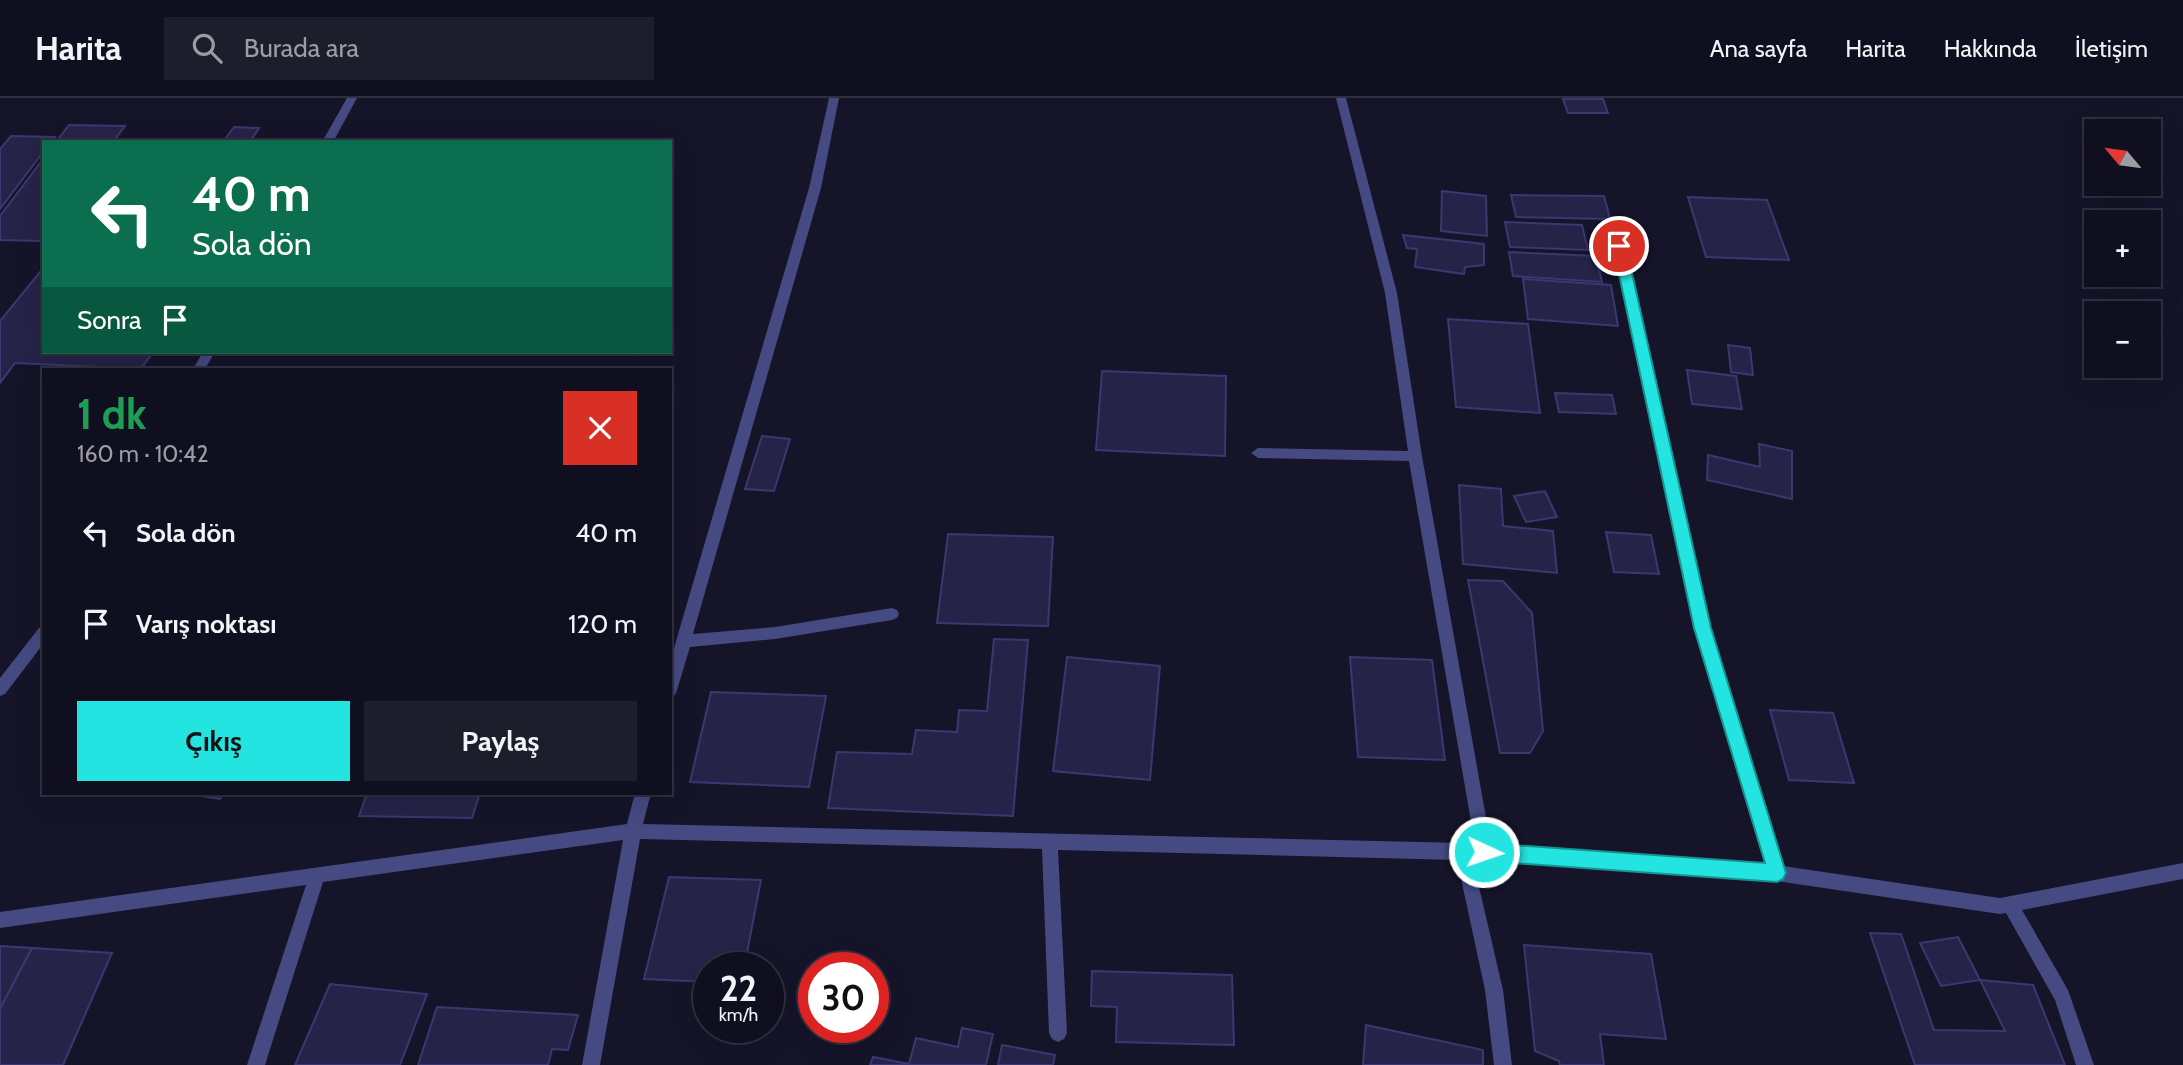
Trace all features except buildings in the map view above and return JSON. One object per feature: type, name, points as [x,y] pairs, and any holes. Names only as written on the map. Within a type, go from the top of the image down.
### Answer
[{"type":"street","points":[[328,140],[352,98]]},
{"type":"street","points":[[672,683],[815,188],[834,98]]},
{"type":"street","points":[[1341,98],[1391,293],[1415,456],[1484,852]]},
{"type":"street","points":[[1619,246],[1703,628],[1777,873]]},
{"type":"street","points":[[1258,453],[1415,456]]},
{"type":"street","points":[[683,642],[775,633],[892,614]]},
{"type":"street","points":[[0,689],[42,635]]},
{"type":"street","points":[[591,1065],[633,831],[642,795]]},
{"type":"street","points":[[0,920],[633,831],[1050,844],[1484,852],[1777,873],[2000,906],[2183,872]]},
{"type":"street","points":[[1050,844],[1058,1033]]},
{"type":"street","points":[[1463,851],[1494,990],[1503,1065]]},
{"type":"street","points":[[256,1065],[317,876]]},
{"type":"street","points":[[2010,904],[2062,996],[2085,1065]]},
{"type":"route","points":[[1484,852],[1777,873],[1703,628],[1619,246]]}]
